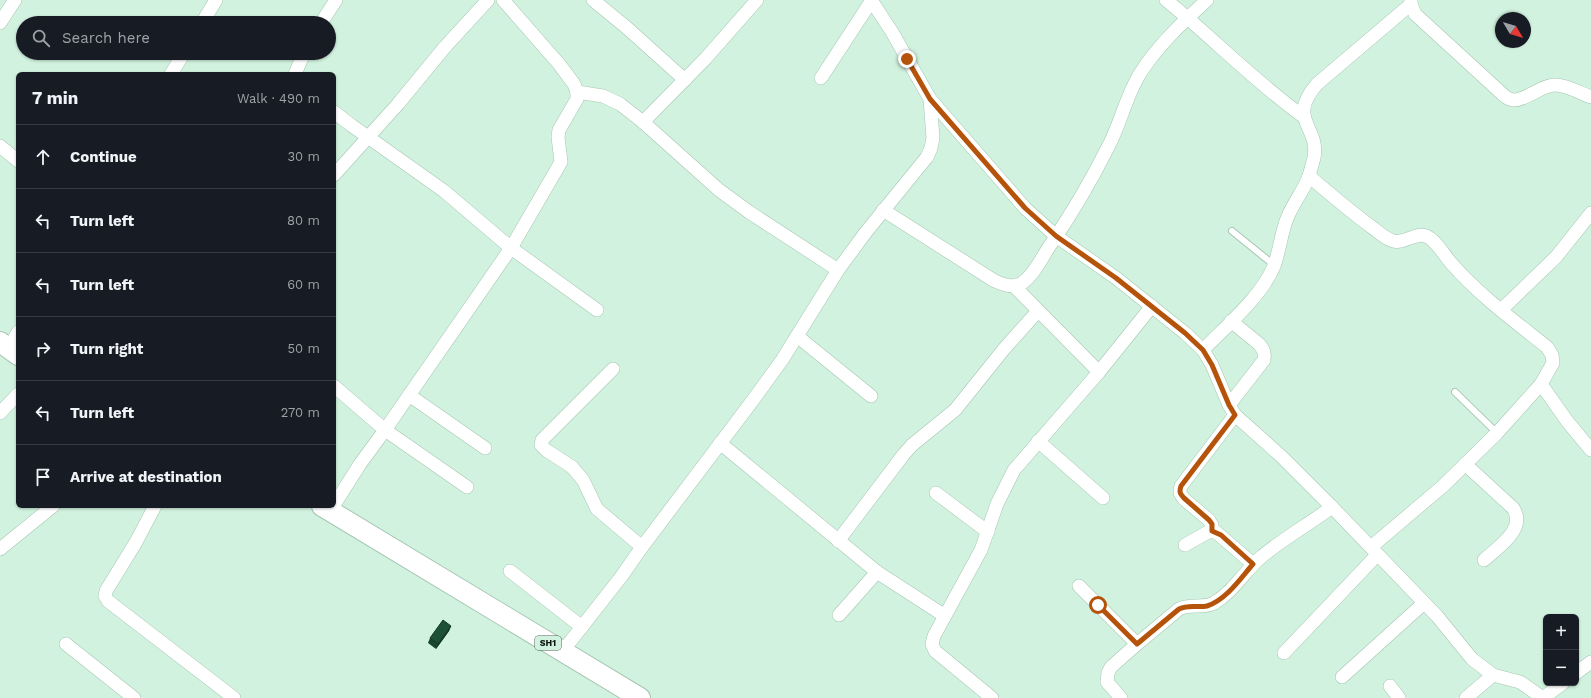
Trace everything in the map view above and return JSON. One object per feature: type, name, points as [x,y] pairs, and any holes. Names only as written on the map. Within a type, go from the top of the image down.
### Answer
[{"type":"main road","name":"SH1","points":[[332,508],[562,652],[640,698]]},
{"type":"street","points":[[0,23],[15,0]]},
{"type":"street","points":[[206,16],[216,0]]},
{"type":"street","points":[[326,16],[336,0]]},
{"type":"street","points":[[336,173],[398,104],[444,48],[488,0]]},
{"type":"street","points":[[336,498],[511,248],[561,162],[558,137],[559,130],[577,99],[577,92],[574,84],[559,64],[503,0]]},
{"type":"street","points":[[593,0],[685,80]]},
{"type":"street","points":[[643,122],[711,53],[757,0]]},
{"type":"street","points":[[821,78],[872,0],[930,99],[1010,192],[1056,236],[1116,278],[1152,306],[1203,350],[1212,365],[1232,410],[1332,507],[1424,603],[1472,660],[1493,675],[1520,682],[1543,698],[1559,686]]},
{"type":"street","points":[[1166,0],[1253,77],[1279,99],[1304,117]]},
{"type":"street","points":[[883,210],[993,280],[1005,285],[1014,286],[1021,283],[1030,275],[1056,236],[1109,146],[1130,91],[1141,72],[1152,56],[1207,0]]},
{"type":"street","points":[[1203,350],[1259,290],[1274,265],[1287,218],[1309,176],[1314,156],[1315,145],[1304,117],[1303,108],[1309,93],[1316,84],[1411,2],[1415,14],[1508,98],[1513,100],[1520,98],[1547,86],[1556,84],[1591,97]]},
{"type":"street","points":[[172,72],[180,60]]},
{"type":"street","points":[[296,72],[301,60]]},
{"type":"street","points":[[577,92],[595,94],[610,98],[643,122],[719,190],[749,212],[838,270]]},
{"type":"street","points":[[562,652],[621,577],[642,546],[782,360],[838,270],[883,210],[926,157],[931,148],[932,123],[930,99]]},
{"type":"street","points":[[336,113],[444,191],[511,248],[597,310]]},
{"type":"street","points":[[0,146],[16,159]]},
{"type":"street","points":[[1284,653],[1374,551],[1497,433],[1541,384],[1553,362],[1552,355],[1547,347],[1486,298],[1462,275],[1426,236],[1417,236],[1395,242],[1388,239],[1361,220],[1309,176]]},
{"type":"street","points":[[1501,310],[1556,257],[1591,213]]},
{"type":"street","points":[[1014,286],[1099,372]]},
{"type":"street","points":[[992,698],[935,651],[932,644],[934,636],[981,550],[997,504],[1011,475],[1021,460],[1099,372],[1152,306]]},
{"type":"street","points":[[838,540],[904,454],[912,445],[955,410],[1004,349],[1038,311]]},
{"type":"street","points":[[1212,531],[1212,524],[1209,520],[1180,495],[1179,491],[1264,360],[1265,356],[1263,348],[1231,321]]},
{"type":"street","points":[[797,336],[872,396]]},
{"type":"street","points":[[613,369],[542,440],[541,445],[572,467],[582,480],[597,508],[642,546]]},
{"type":"street","points":[[1541,384],[1567,421],[1591,450]]},
{"type":"street","points":[[336,388],[385,430],[467,487]]},
{"type":"street","points":[[409,395],[485,448]]},
{"type":"street","points":[[0,413],[16,396]]},
{"type":"street","points":[[1038,441],[1103,498]]},
{"type":"street","points":[[720,443],[877,572],[945,616]]},
{"type":"street","points":[[1465,464],[1513,508],[1518,521],[1512,532],[1484,560]]},
{"type":"street","points":[[936,493],[988,532]]},
{"type":"street","points":[[1121,698],[1107,682],[1108,673],[1111,667],[1179,609],[1186,606],[1205,606],[1214,603],[1223,597],[1253,564],[1279,543],[1332,507]]},
{"type":"street","points":[[0,549],[51,508]]},
{"type":"street","points":[[154,508],[136,542],[106,591],[105,596],[108,601],[234,698]]},
{"type":"street","points":[[1185,546],[1212,531],[1221,535],[1253,564]]},
{"type":"street","points":[[510,571],[582,627]]},
{"type":"street","points":[[839,615],[877,572]]},
{"type":"street","points":[[1079,586],[1137,644]]},
{"type":"street","points":[[1342,677],[1424,603]]},
{"type":"street","points":[[66,644],[134,698]]},
{"type":"street","points":[[1579,671],[1591,662]]},
{"type":"street","points":[[1466,698],[1493,675]]},
{"type":"street","points":[[1390,686],[1399,698]]},
{"type":"lane","points":[[1232,230],[1274,265]]},
{"type":"lane","points":[[1455,392],[1497,433]]},
{"type":"building","points":[[443,620],[451,626],[438,644],[430,638]]},
{"type":"route","points":[[907,59],[930,99],[1025,208],[1056,236],[1116,278],[1152,306],[1203,350],[1212,365],[1229,405],[1235,415],[1181,486],[1179,491],[1180,495],[1209,520],[1212,524],[1212,531],[1221,535],[1253,564],[1223,597],[1214,603],[1205,606],[1193,605],[1179,609],[1137,644],[1098,605]]}]
